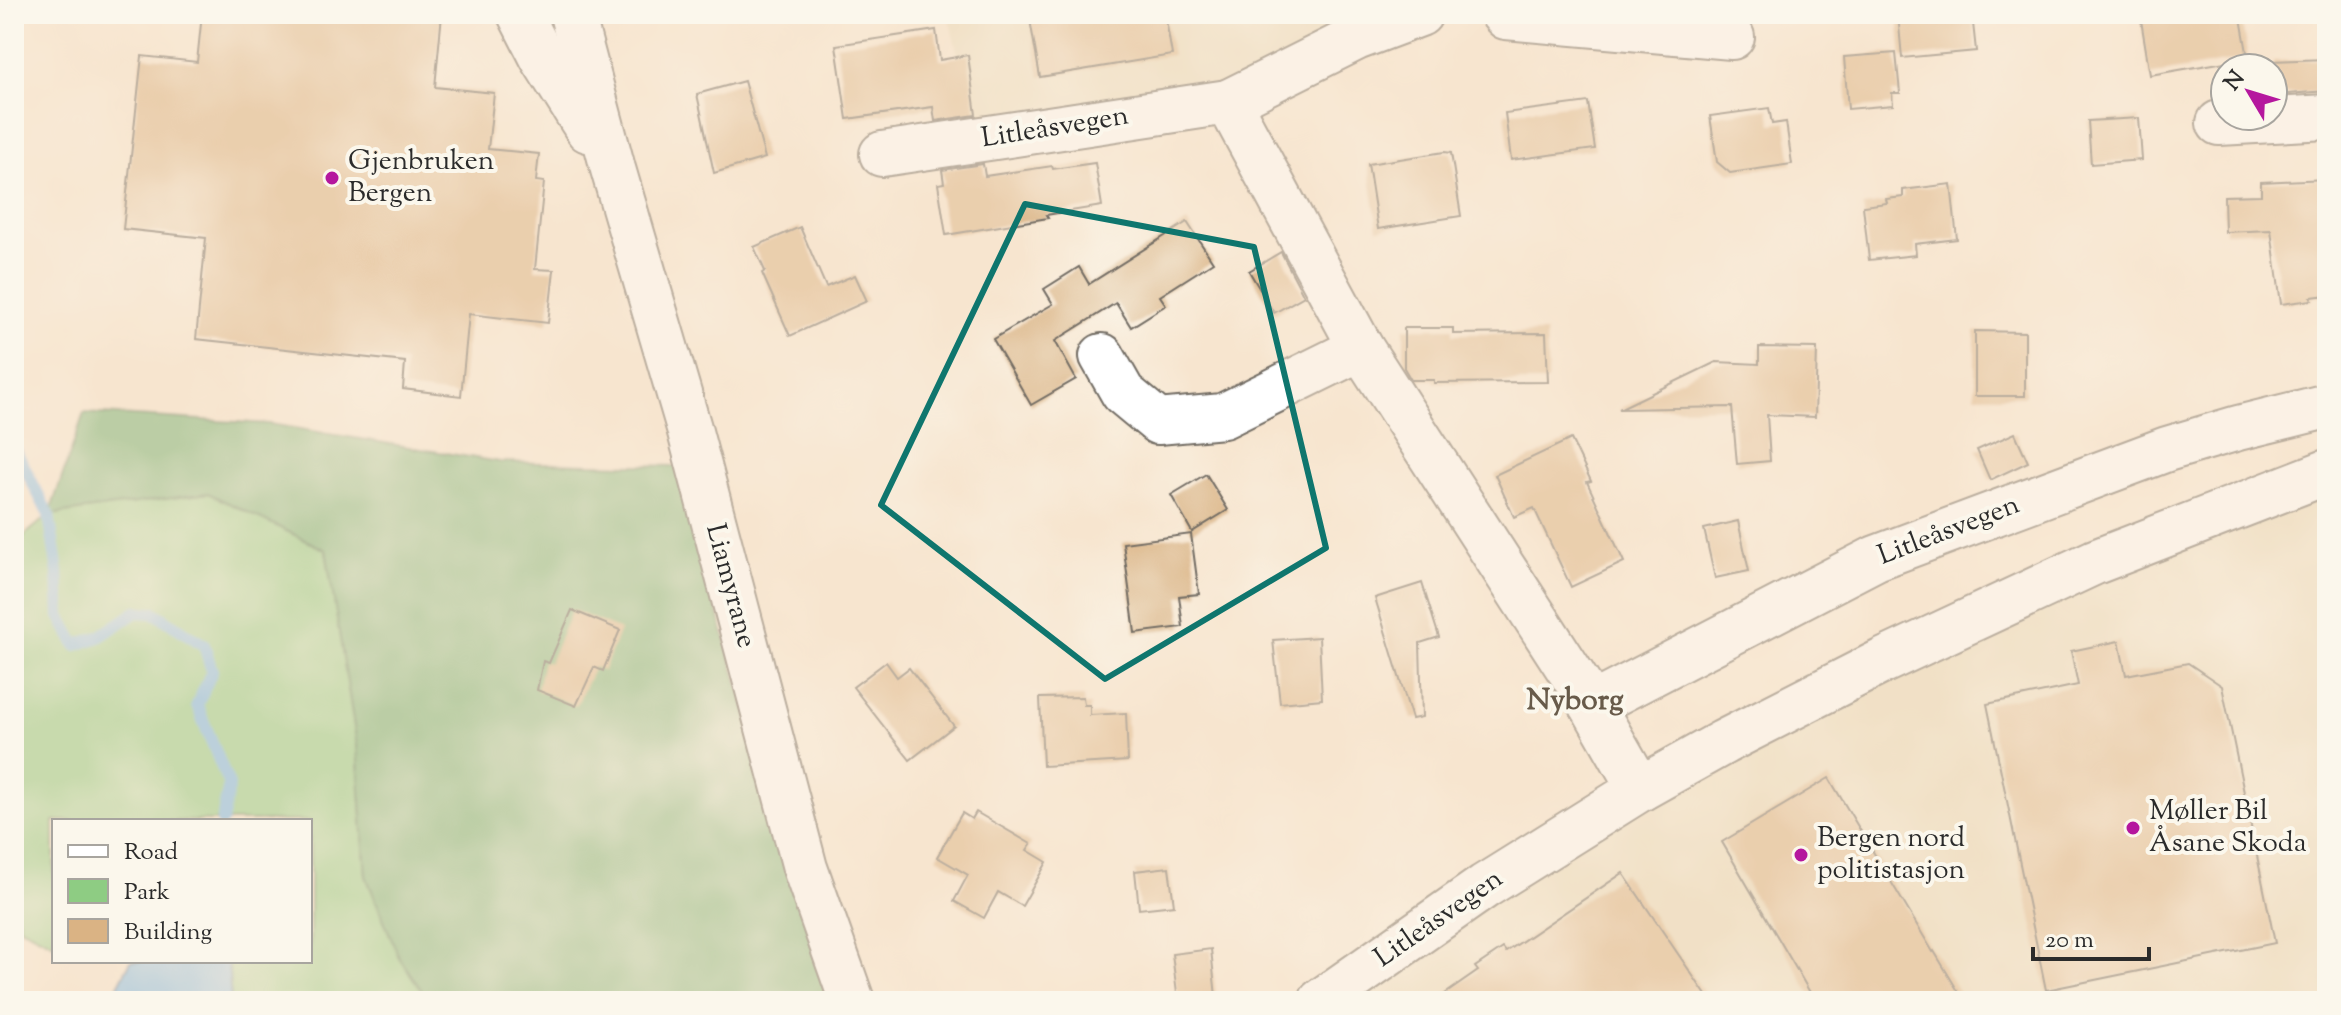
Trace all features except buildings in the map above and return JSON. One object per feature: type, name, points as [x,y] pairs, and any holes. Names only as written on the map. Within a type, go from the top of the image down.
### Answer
[{"type":"street","name":"Liamyrane","points":[[520,14],[542,57],[613,169]]},
{"type":"street","name":"Liamyrane","points":[[572,14],[613,169],[689,428],[805,868],[852,1001]]},
{"type":"street","name":"Litleåsvegen","points":[[882,154],[1228,102],[1356,38],[1420,14]]},
{"type":"street","points":[[1503,14],[1506,17],[1732,37]]},
{"type":"street","points":[[1228,102],[1361,348],[1592,705],[1640,789]]},
{"type":"street","points":[[2289,119],[2327,117]]},
{"type":"street","points":[[1102,356],[1123,393],[1158,422],[1223,416],[1361,348]]},
{"type":"street","name":"Litleåsvegen","points":[[1592,705],[1876,558],[2167,449],[2327,406]]},
{"type":"street","name":"Litleåsvegen","points":[[1321,1001],[1485,886],[1640,789],[1724,742],[1883,661],[2095,562],[2327,472]]},
{"type":"highlighted area","points":[[1025,204],[1254,247],[1326,548],[1105,679],[881,505]]},
{"type":"shaded area","points":[[948,14],[1379,14],[1190,108],[978,137]]},
{"type":"shaded area","points":[[2327,473],[2327,1001],[1301,1001],[1454,880],[1894,638]]},
{"type":"green space","points":[[84,413],[270,424],[500,462],[676,466],[829,1001],[429,1001],[399,957],[366,876],[357,745],[326,550],[208,493],[49,515]]},
{"type":"green space","points":[[208,493],[326,550],[357,745],[366,876],[399,957],[429,1001],[231,1001],[228,963],[312,963],[312,819],[52,819],[52,943],[20,927],[14,904],[14,544],[49,515]]},
{"type":"water","points":[[130,963],[228,963],[231,1001],[110,1001]]},
{"type":"waterway","points":[[14,447],[49,515],[58,572],[60,616],[76,645],[99,637],[136,612],[155,613],[204,645],[212,671],[197,705],[229,785],[222,819]]},
{"type":"place","name":"Gjenbruken Bergen","points":[[332,178]]},
{"type":"place","name":"Møller Bil Åsane Skoda","points":[[2133,828]]},
{"type":"place","name":"Bergen nord politistasjon","points":[[1801,855]]},
{"type":"district","name":"Nyborg","points":[[1575,701]]}]
